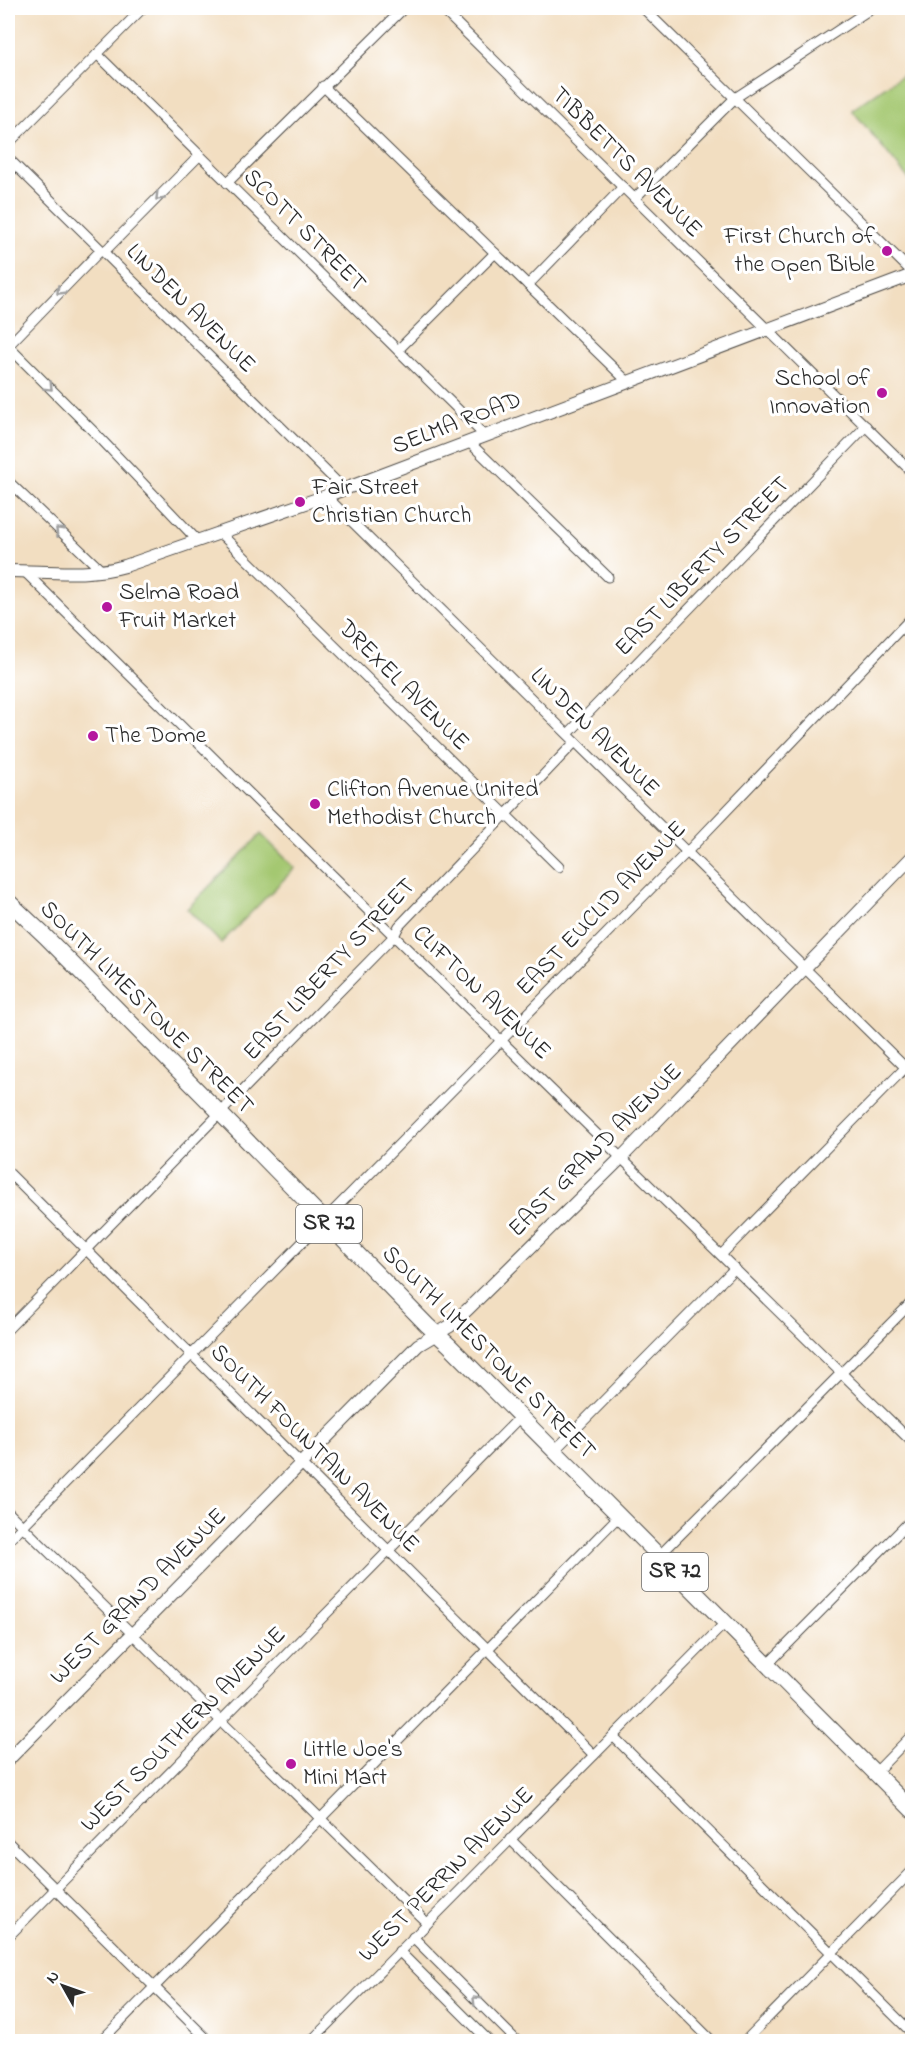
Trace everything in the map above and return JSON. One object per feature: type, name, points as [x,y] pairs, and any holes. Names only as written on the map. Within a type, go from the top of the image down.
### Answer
[{"type":"main road","name":"SOUTH LIMESTONE STREET","points":[[8,901],[436,1334],[912,1810]]},
{"type":"street","points":[[8,144],[143,8]]},
{"type":"street","points":[[228,183],[323,86],[404,8]]},
{"type":"street","name":"TIBBETTS AVENUE","points":[[441,8],[912,472]]},
{"type":"street","points":[[643,8],[912,273]]},
{"type":"street","points":[[635,198],[735,98],[872,8]]},
{"type":"street","name":"SCOTT STREET","points":[[97,54],[485,436]]},
{"type":"street","points":[[323,86],[628,382]]},
{"type":"street","points":[[197,540],[8,346],[200,155]]},
{"type":"street","name":"LINDEN AVENUE","points":[[8,158],[344,489]]},
{"type":"street","points":[[528,285],[623,187]]},
{"type":"street","points":[[398,350],[495,253]]},
{"type":"street","name":"SELMA ROAD","points":[[8,571],[102,572],[125,566],[326,496],[912,273]]},
{"type":"street","name":"EAST LIBERTY STREET","points":[[568,734],[866,426]]},
{"type":"street","points":[[470,442],[608,577]]},
{"type":"street","points":[[8,481],[102,572]]},
{"type":"street","name":"LINDEN AVENUE","points":[[326,496],[909,1070]]},
{"type":"street","name":"DREXEL AVENUE","points":[[220,532],[559,867]]},
{"type":"street","name":"CLIFTON AVENUE","points":[[24,571],[912,1442]]},
{"type":"street","name":"EAST EUCLID AVENUE","points":[[8,1541],[687,852],[912,617]]},
{"type":"street","name":"EAST LIBERTY STREET","points":[[8,1329],[394,936],[399,926],[575,742]]},
{"type":"street","name":"EAST GRAND AVENUE","points":[[301,1464],[418,1345],[468,1310],[621,1158],[912,857]]},
{"type":"street","points":[[721,1255],[909,1070]]},
{"type":"street","name":"SOUTH FOUNTAIN AVENUE","points":[[8,1172],[594,1755]]},
{"type":"street","points":[[554,1451],[735,1268]]},
{"type":"street","points":[[659,1557],[912,1302]]},
{"type":"street","name":"WEST SOUTHERN AVENUE","points":[[8,1937],[520,1417]]},
{"type":"street","name":"WEST GRAND AVENUE","points":[[8,1760],[301,1464]]},
{"type":"street","points":[[8,1512],[427,1923]]},
{"type":"street","points":[[100,2042],[619,1516]]},
{"type":"street","points":[[767,1665],[912,1519]]},
{"type":"street","name":"WEST PERRIN AVENUE","points":[[310,2042],[725,1623]]},
{"type":"street","points":[[874,1773],[912,1735]]},
{"type":"street","points":[[613,1736],[912,2033]]},
{"type":"street","points":[[510,1839],[713,2042]]},
{"type":"street","points":[[8,1842],[210,2042]]},
{"type":"street","points":[[744,2042],[912,1870]]},
{"type":"street","points":[[413,1937],[518,2042]]},
{"type":"street","points":[[399,1951],[490,2042]]},
{"type":"green space","points":[[912,68],[912,183],[852,110]]},
{"type":"green space","points":[[261,834],[295,868],[221,943],[187,909]]},
{"type":"place","name":"First Church of the Open Bible","points":[[887,251]]},
{"type":"place","name":"School of Innovation","points":[[882,393]]},
{"type":"place","name":"Fair Street Christian Church","points":[[300,502]]},
{"type":"place","name":"Selma Road Fruit Market","points":[[107,607]]},
{"type":"place","name":"The Dome","points":[[93,736]]},
{"type":"place","name":"Clifton Avenue United Methodist Church","points":[[315,804]]},
{"type":"place","name":"Little Joe's Mini Mart","points":[[291,1764]]}]
